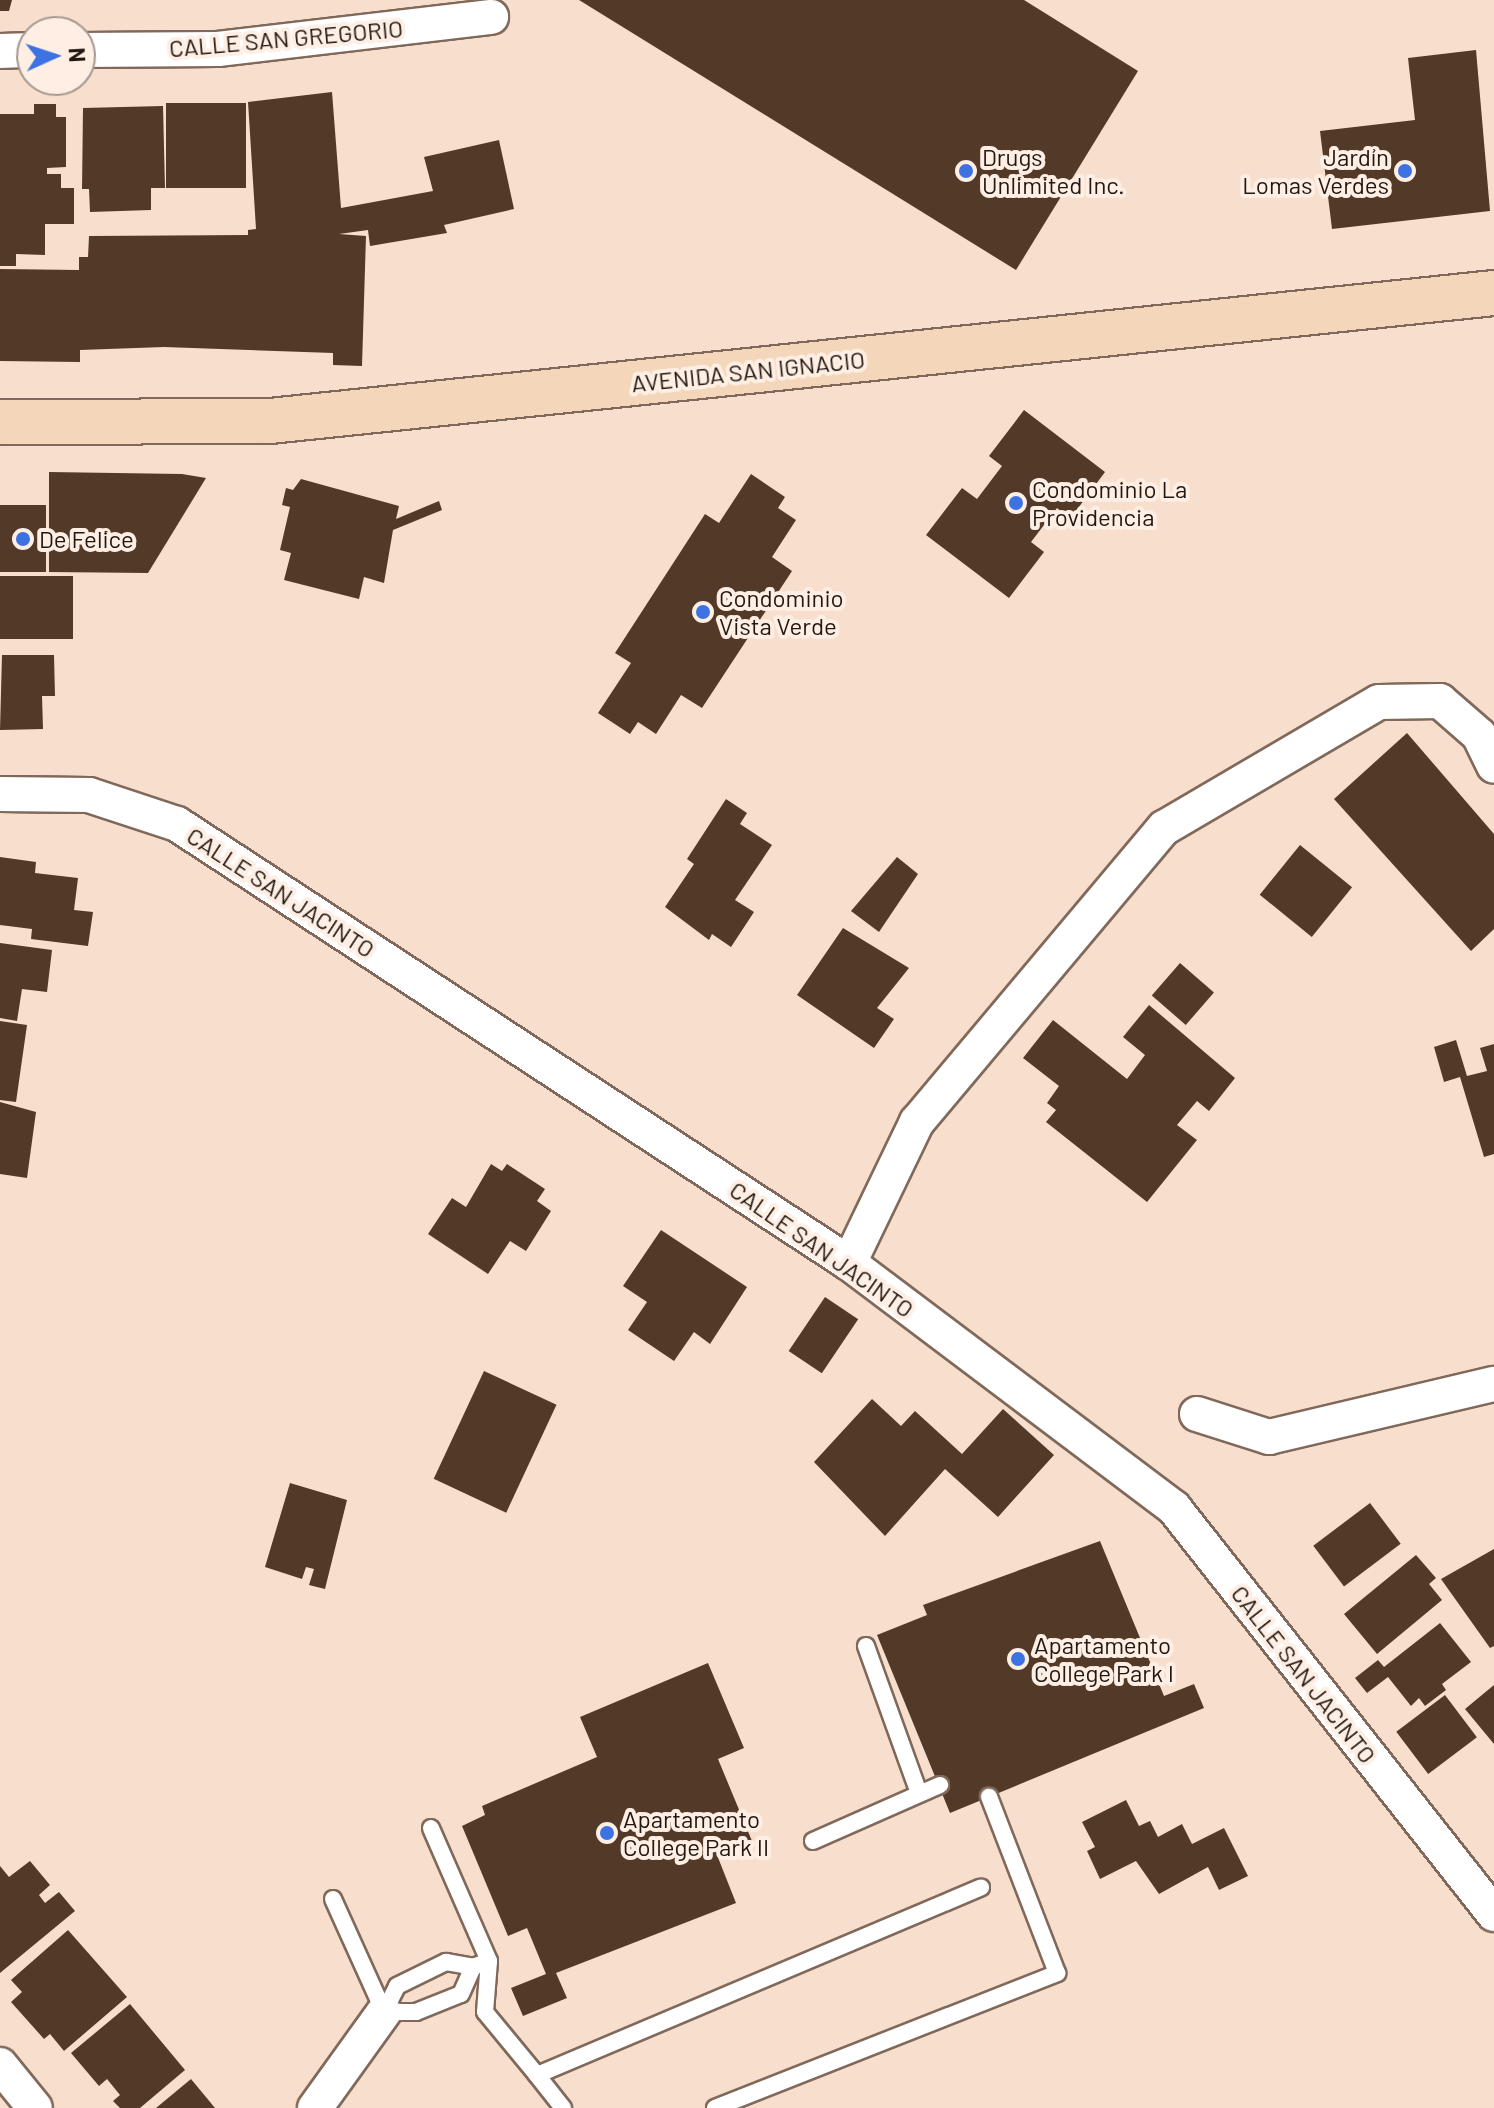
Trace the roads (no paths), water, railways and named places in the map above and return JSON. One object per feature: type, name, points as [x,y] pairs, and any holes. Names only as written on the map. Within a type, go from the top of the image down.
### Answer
[{"type":"street","name":"CALLE SAN GREGORIO","points":[[96,50],[218,49],[491,17]]},
{"type":"street","name":"AVENIDA SAN IGNACIO","points":[[0,422],[270,421],[1494,293]]},
{"type":"street","points":[[849,1263],[917,1122],[1164,828],[1379,702],[1440,701],[1479,735],[1494,766]]},
{"type":"street","name":"CALLE SAN JACINTO","points":[[0,794],[89,795],[177,824],[849,1263],[1174,1508],[1494,1914]]},
{"type":"street","points":[[1197,1414],[1269,1437],[1494,1384]]},
{"type":"street","points":[[315,2108],[384,2012]]},
{"type":"street","points":[[0,2065],[35,2108]]},
{"type":"lane","points":[[866,1646],[919,1793]]},
{"type":"lane","points":[[813,1841],[940,1785]]},
{"type":"lane","points":[[715,2108],[1057,1973],[989,1797]]},
{"type":"lane","points":[[431,1828],[481,1964],[485,2012],[563,2108]]},
{"type":"lane","points":[[537,2075],[981,1887]]},
{"type":"lane","points":[[333,1899],[384,2012]]},
{"type":"lane","points":[[384,2012],[397,1986],[446,1962],[481,1964]]},
{"type":"lane","points":[[384,2012],[416,2012],[461,1994],[481,1964]]},
{"type":"place","name":"Drugs Unlimited Inc.","points":[[966,171]]},
{"type":"place","name":"Jardín Lomas Verdes","points":[[1405,171]]},
{"type":"place","name":"Condominio La Providencia","points":[[1016,503]]},
{"type":"place","name":"De Felice","points":[[23,539]]},
{"type":"place","name":"Condominio Vista Verde","points":[[703,612]]},
{"type":"place","name":"Apartamento College Park I","points":[[1018,1659]]},
{"type":"place","name":"Apartamento College Park II","points":[[607,1833]]}]
